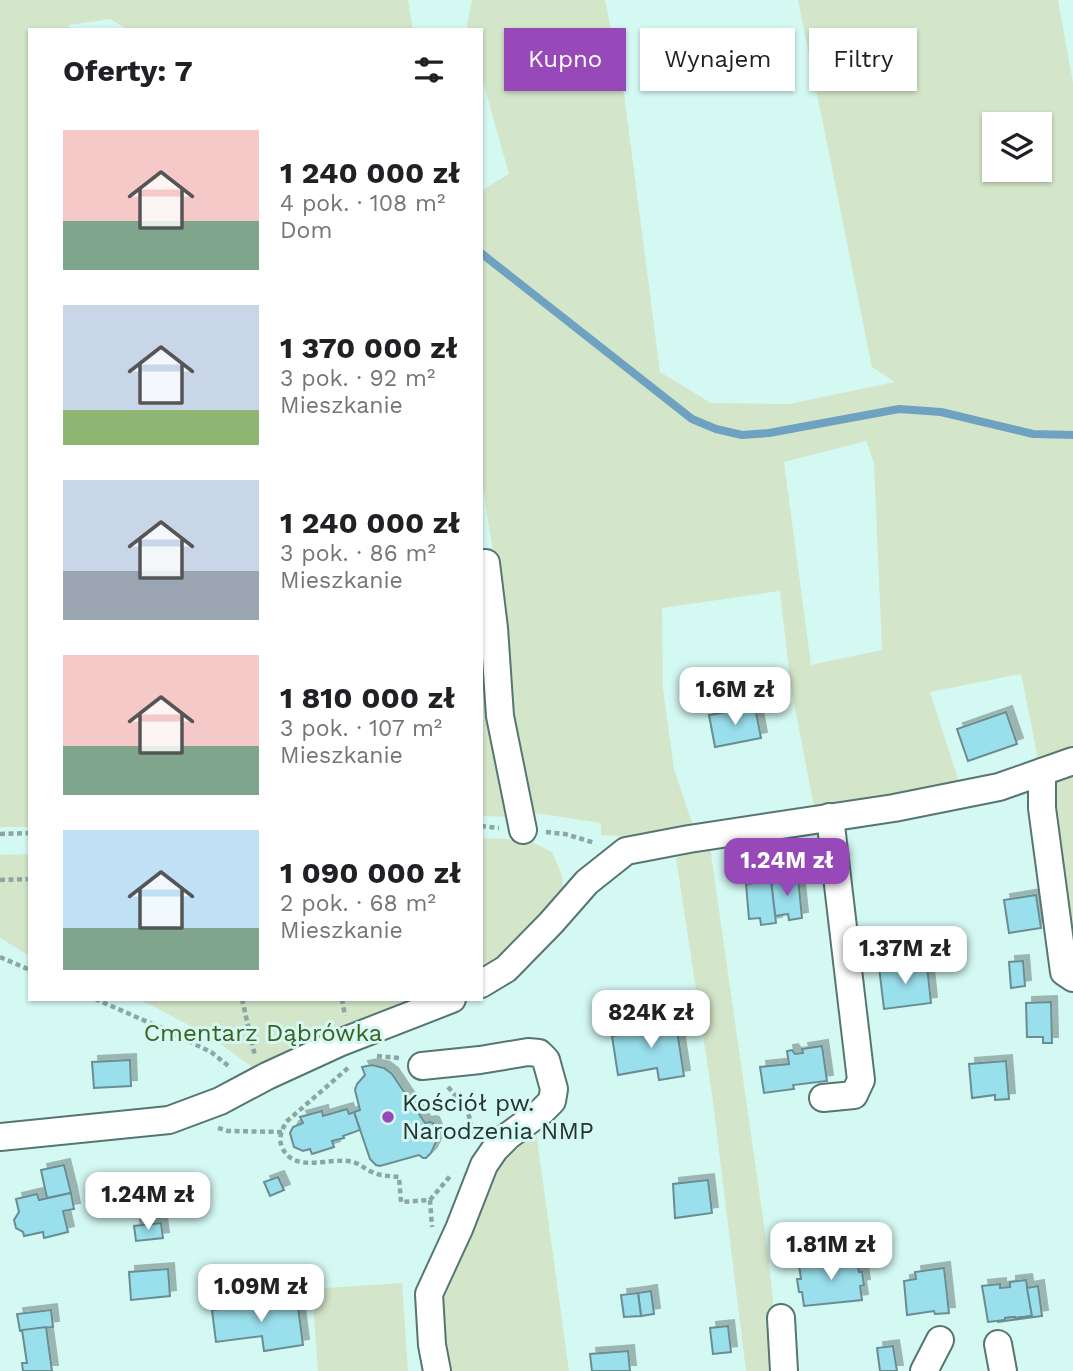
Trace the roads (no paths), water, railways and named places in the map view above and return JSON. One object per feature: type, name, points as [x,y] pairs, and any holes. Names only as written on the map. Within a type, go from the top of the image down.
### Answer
[{"type":"street","points":[[486,563],[500,716],[523,830]]},
{"type":"street","points":[[483,983],[506,969],[587,882],[626,851],[894,808],[999,788],[1073,761]]},
{"type":"street","points":[[1042,772],[1042,808],[1064,972],[1073,978]]},
{"type":"street","points":[[823,1098],[855,1095],[861,1080],[830,817]]},
{"type":"street","points":[[0,1137],[169,1120],[220,1101],[255,1076],[447,1001]]},
{"type":"street","points":[[422,1066],[528,1052],[539,1053],[546,1060],[554,1089],[552,1101],[508,1136],[484,1165],[459,1229],[429,1294],[432,1346],[437,1371]]},
{"type":"street","points":[[782,1318],[784,1371]]},
{"type":"street","points":[[924,1371],[940,1340]]},
{"type":"street","points":[[998,1344],[1003,1371]]},
{"type":"waterway","points":[[483,255],[692,419],[716,429],[742,435],[769,433],[899,409],[941,412],[1033,434],[1073,435]]},
{"type":"place","name":"Kościół pw. Narodzenia NMP","points":[[388,1117]]},
{"type":"park label","name":"Cmentarz Dąbrówka","points":[[263,1033]]}]
